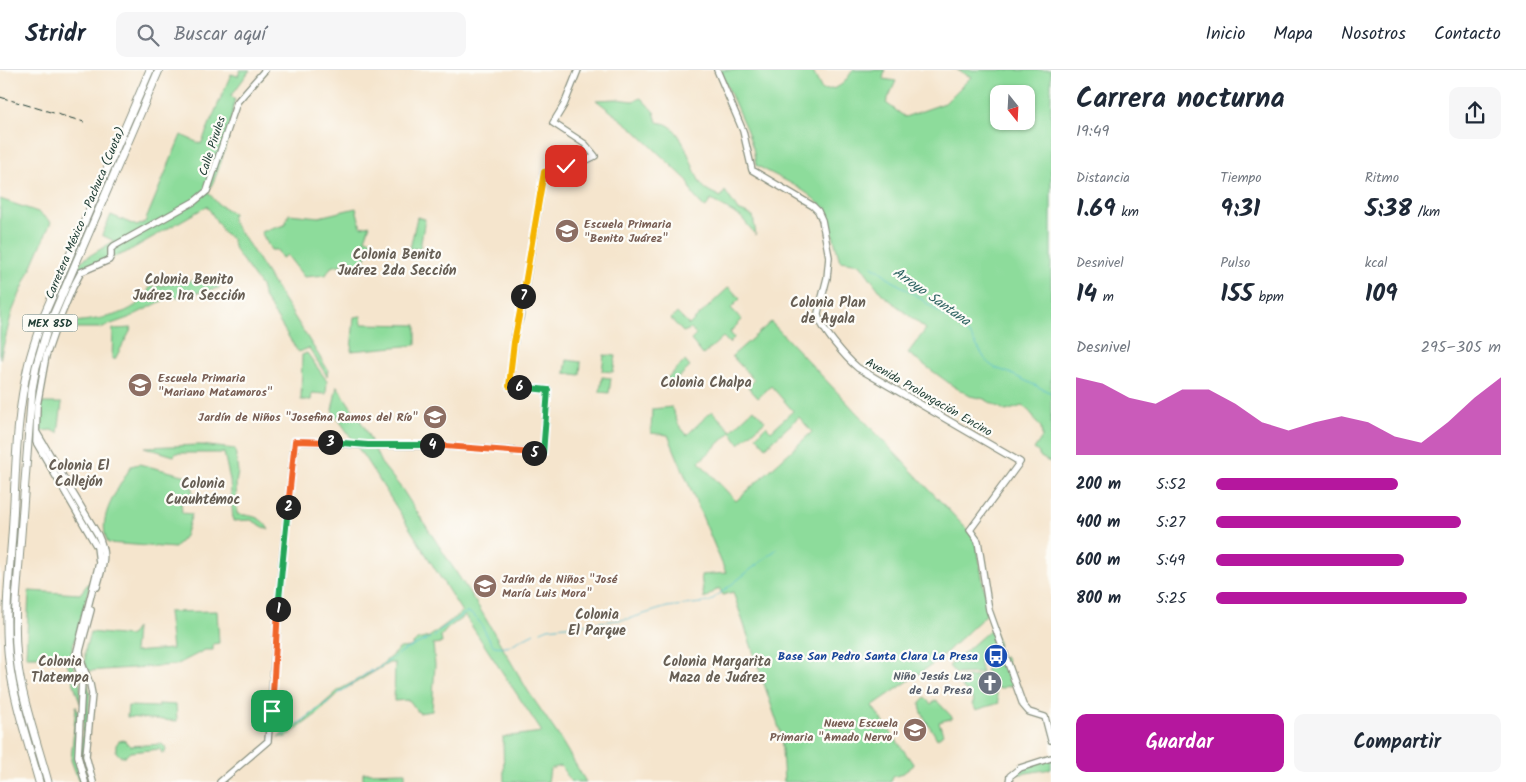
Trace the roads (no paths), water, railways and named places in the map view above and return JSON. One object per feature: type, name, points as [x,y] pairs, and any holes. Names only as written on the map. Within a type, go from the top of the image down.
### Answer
[{"type":"highway","name":"Carretera México - Pachuca (Cuota)","points":[[39,782],[14,688],[7,635],[19,424],[26,373],[42,322],[150,70]]},
{"type":"highway","name":"Carretera México - Pachuca (Cuota)","points":[[48,782],[24,698],[17,661],[15,624],[29,412],[34,374],[47,330],[159,70]]},
{"type":"street","name":"Calle Pirules","points":[[37,434],[37,406],[46,356],[65,305],[80,274],[110,260],[111,248],[114,246],[195,201],[205,193],[213,176],[238,102],[265,70]]},
{"type":"street","points":[[220,782],[268,741],[283,557],[295,441],[368,445],[443,446],[543,454],[548,390],[509,386],[516,329],[520,318],[544,172],[594,156],[585,144],[553,123],[561,110],[578,70]]},
{"type":"street","name":"Avenida Prolongación Encino","points":[[717,70],[743,131],[752,170],[816,208],[824,225],[830,257],[818,317],[822,325],[850,361],[875,378],[1020,462],[970,530],[978,541],[989,610],[1024,707],[1031,713],[1045,717],[1051,740]]},
{"type":"street","points":[[37,434],[36,442],[97,547],[99,558],[75,659],[82,680],[78,756],[85,782]]},
{"type":"street","points":[[37,434],[98,534],[104,548],[105,559],[80,651],[81,662],[92,694],[86,756],[94,782]]},
{"type":"street","points":[[1009,782],[1011,774],[1020,768],[1051,758]]},
{"type":"waterway","name":"Arroyo Santana","points":[[872,266],[970,335],[987,362],[995,368],[1051,393]]},
{"type":"waterway","points":[[541,631],[548,628],[628,619],[667,607],[709,602],[777,549]]},
{"type":"waterway","points":[[434,637],[440,630],[467,612],[476,618],[494,646],[507,647],[534,633]]},
{"type":"waterway","points":[[338,694],[371,670],[371,673],[406,649],[430,638]]},
{"type":"waterway","points":[[283,735],[333,698]]},
{"type":"railway","points":[[0,97],[84,122]]},
{"type":"place","name":"Escuela Primaria \"Benito Juárez\"","points":[[567,231]]},
{"type":"place","name":"Escuela Primaria \"Mariano Matamoros\"","points":[[140,385]]},
{"type":"place","name":"Jardín de Niños \"Josefina Ramos del Río\"","points":[[435,417]]},
{"type":"place","name":"Jardín de Niños \"José María Luis Mora\"","points":[[485,586]]},
{"type":"place","name":"Base San Pedro Santa Clara La Presa","points":[[996,656]]},
{"type":"place","name":"Niño Jesús Luz de La Presa","points":[[990,683]]},
{"type":"place","name":"Nueva Escuela Primaria \"Amado Nervo\"","points":[[915,730]]},
{"type":"district","name":"Colonia Benito Juárez 2da Sección","points":[[397,262]]},
{"type":"district","name":"Colonia Benito Juárez 1ra Sección","points":[[189,287]]},
{"type":"district","name":"Colonia Plan de Ayala","points":[[828,310]]},
{"type":"district","name":"Colonia Chalpa","points":[[706,382]]},
{"type":"district","name":"Colonia El Callejón","points":[[79,474]]},
{"type":"district","name":"Colonia Cuauhtémoc","points":[[203,492]]},
{"type":"district","name":"Colonia El Parque","points":[[597,622]]},
{"type":"district","name":"Colonia Tlatempa","points":[[60,670]]},
{"type":"district","name":"Colonia Margarita Maza de Juárez","points":[[717,670]]}]
